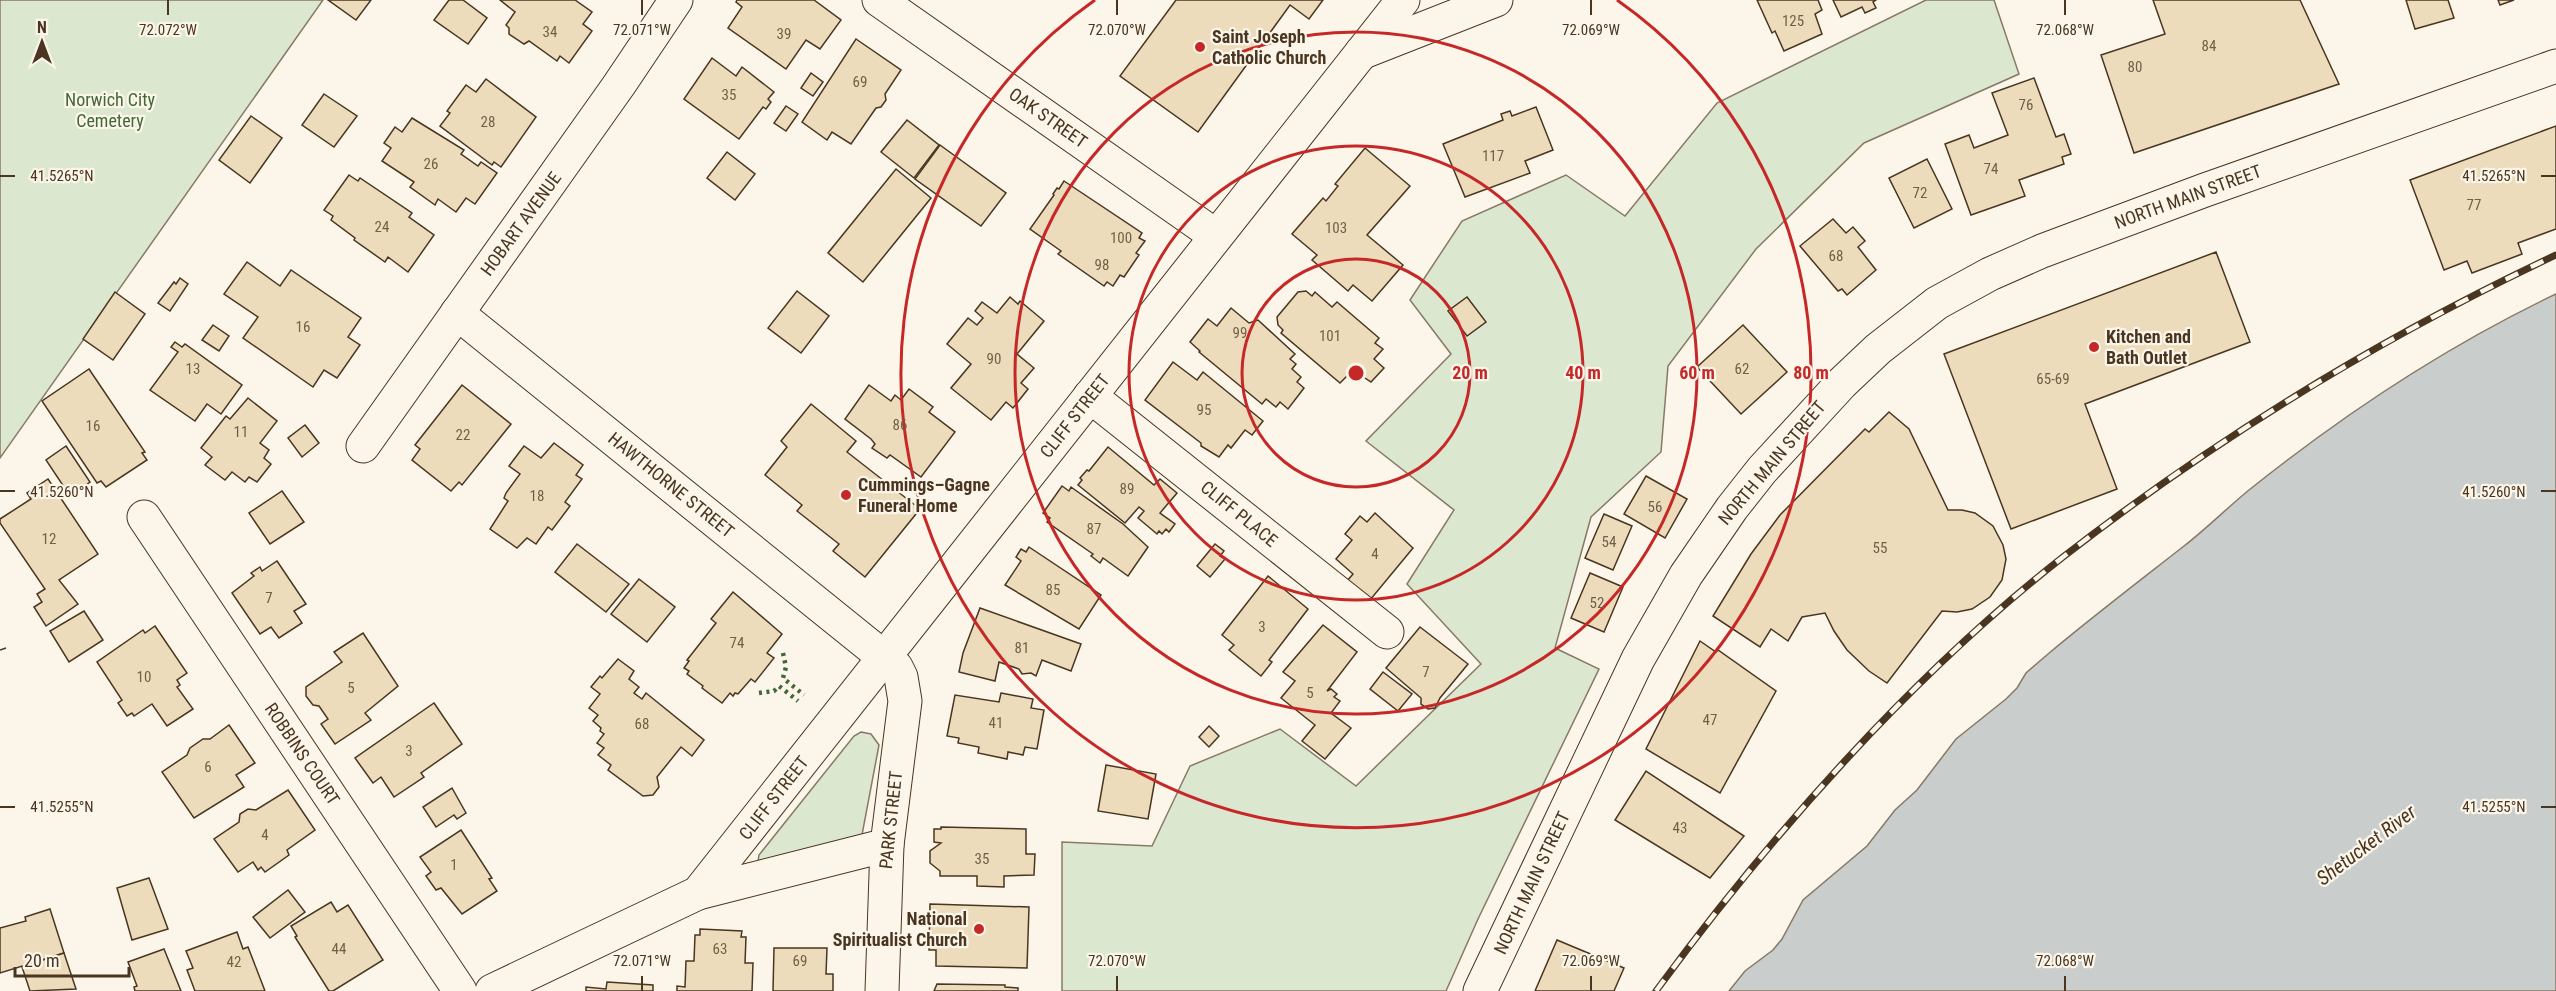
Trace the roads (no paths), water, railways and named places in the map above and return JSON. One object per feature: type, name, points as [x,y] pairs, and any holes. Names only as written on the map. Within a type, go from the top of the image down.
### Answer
[{"type":"street","name":"HOBART AVENUE","points":[[363,446],[620,86],[676,0]]},
{"type":"street","name":"OAK STREET","points":[[879,0],[1216,236]]},
{"type":"street","name":"CLIFF STREET","points":[[698,893],[1403,0]]},
{"type":"street","points":[[1360,54],[1497,0]]},
{"type":"street","name":"NORTH MAIN STREET","points":[[1480,991],[1638,659],[1686,575],[1732,508],[1762,470],[1842,383],[1878,349],[1936,303],[1990,274],[2042,251],[2205,190],[2556,66]]},
{"type":"street","name":"HAWTHORNE STREET","points":[[457,313],[885,657]]},
{"type":"street","name":"CLIFF PLACE","points":[[1090,396],[1387,632]]},
{"type":"street","name":"ROBBINS COURT","points":[[144,516],[460,991]]},
{"type":"street","name":"PARK STREET","points":[[882,991],[887,845],[906,701],[901,677],[896,667],[885,657]]},
{"type":"street","name":"CLIFF STREET","points":[[492,991],[698,893],[887,845]]},
{"type":"water","name":"Shetucket River","points":[[2556,294],[2556,991],[1729,991],[1745,971],[1773,950],[1782,939],[1803,900],[1867,846],[1895,810],[1917,790],[1956,739],[2006,699],[2017,688],[2026,673],[2048,654],[2192,539],[2249,490],[2359,408],[2475,336]]},
{"type":"railway","points":[[1656,991],[1747,874],[1846,760],[1951,653],[2063,557],[2180,472],[2301,392],[2427,320],[2556,255]]},
{"type":"place","name":"Saint Joseph Catholic Church","points":[[1200,47]]},
{"type":"place","name":"Kitchen and Bath Outlet","points":[[2094,347]]},
{"type":"place","name":"Cummings–Gagne Funeral Home","points":[[846,495]]},
{"type":"place","name":"National Spiritualist Church","points":[[979,929]]},
{"type":"park label","name":"Norwich City Cemetery","points":[[110,110]]}]
